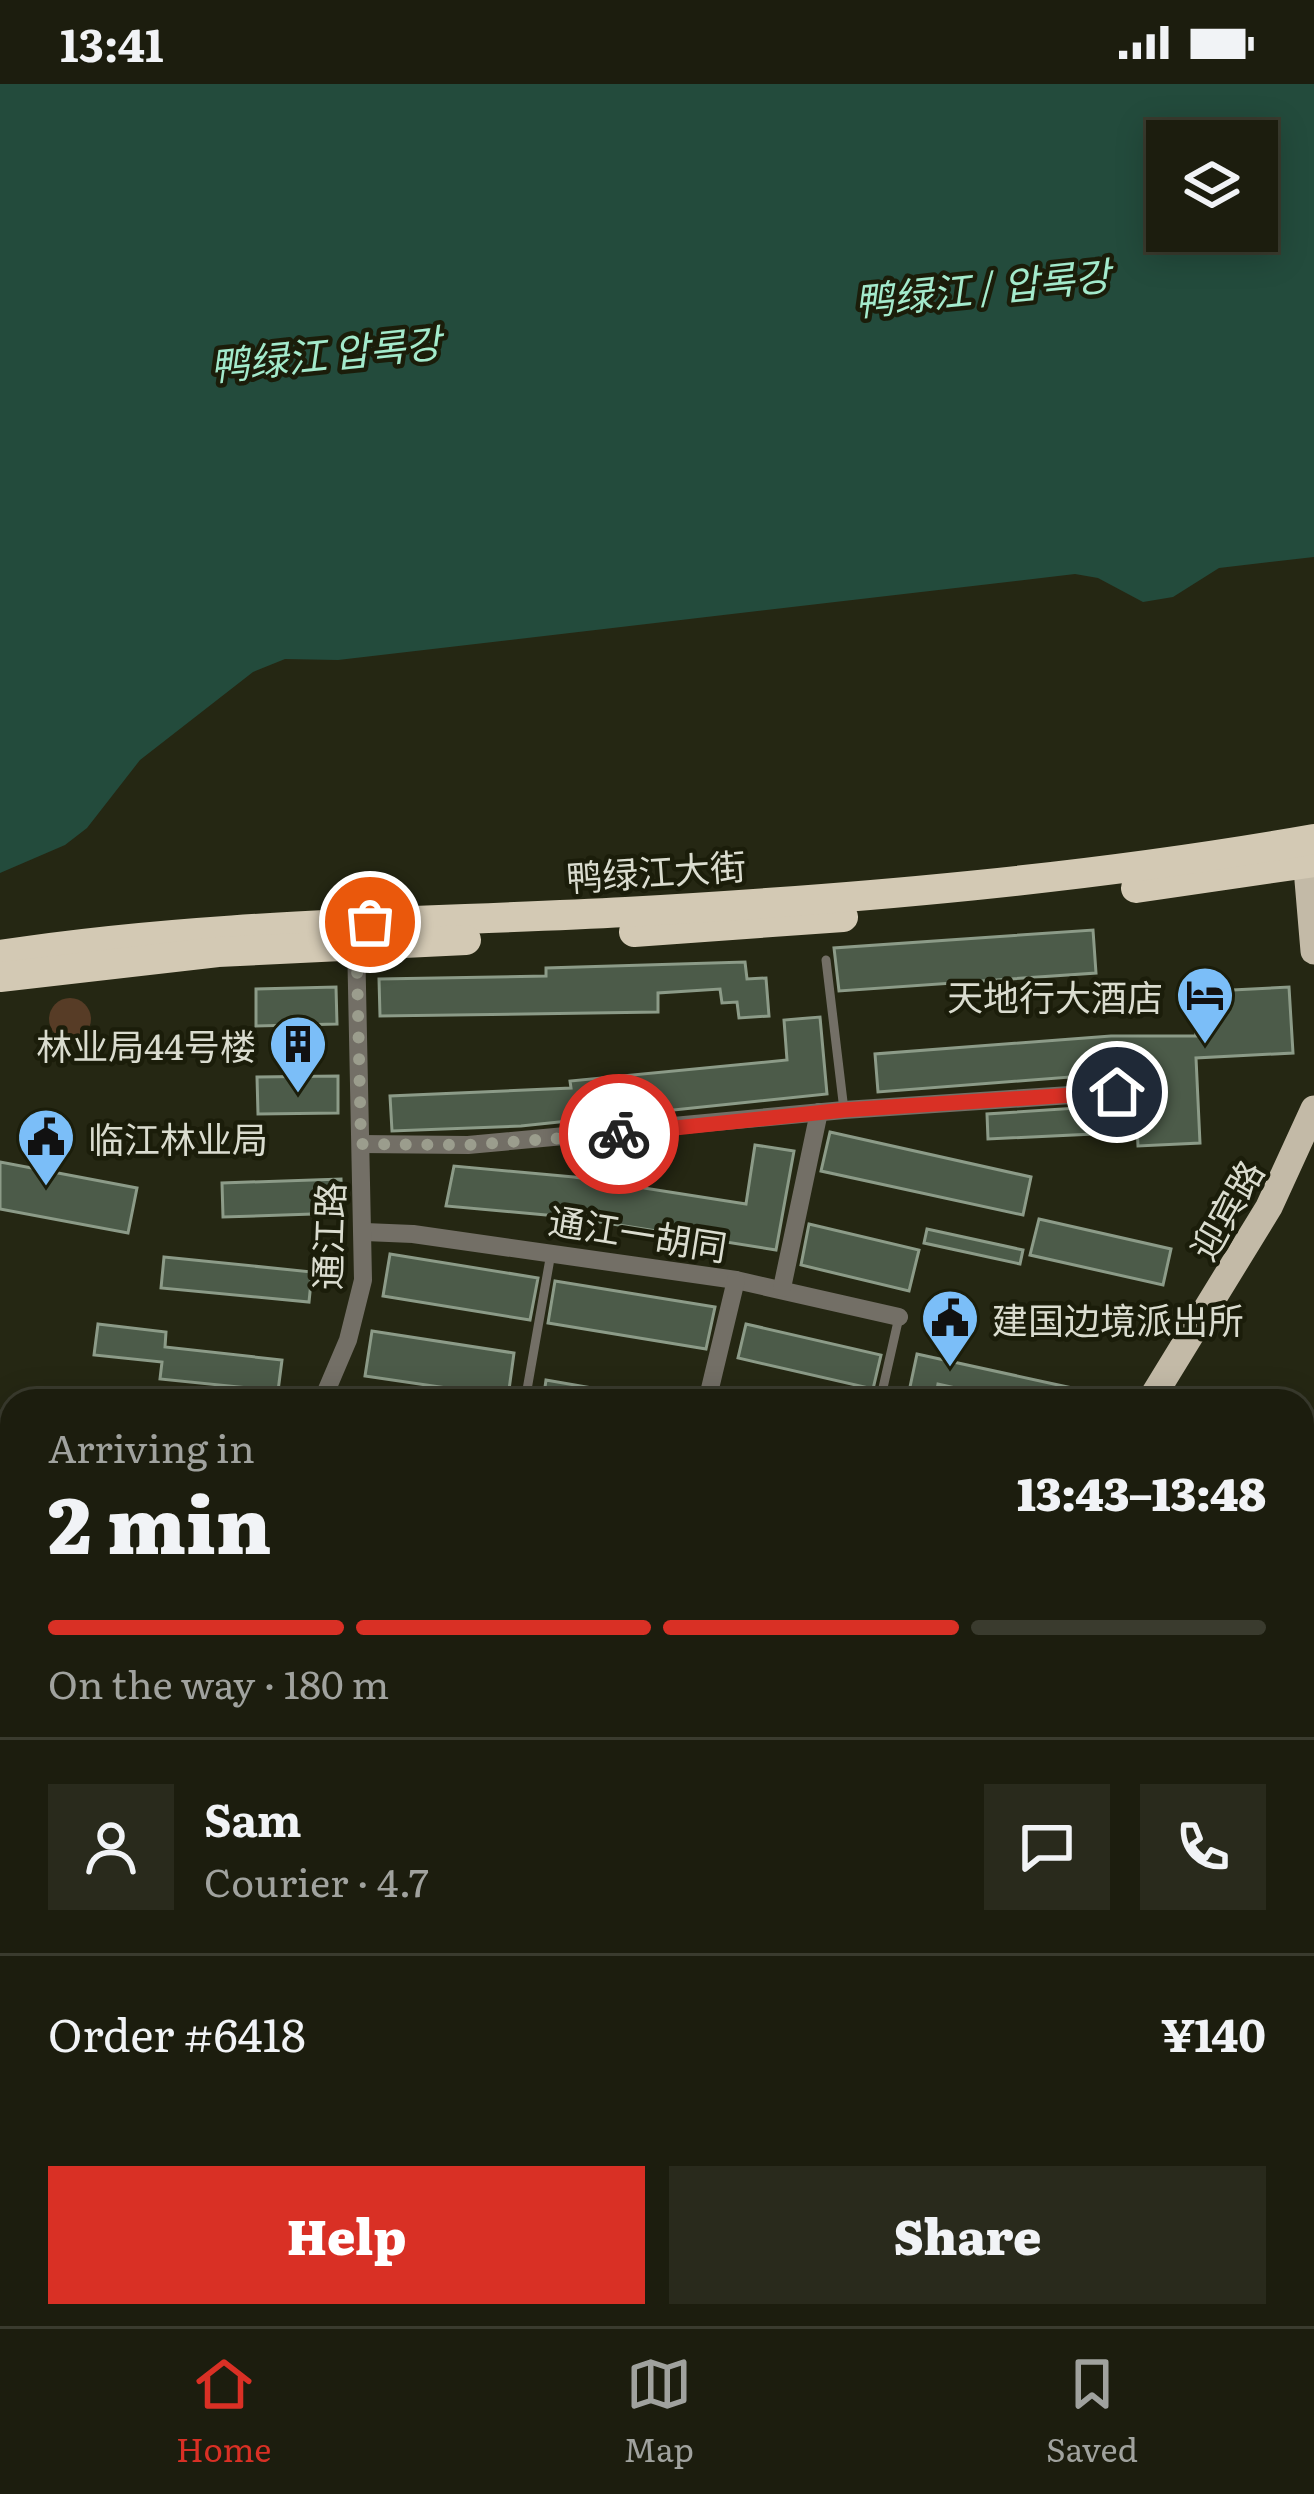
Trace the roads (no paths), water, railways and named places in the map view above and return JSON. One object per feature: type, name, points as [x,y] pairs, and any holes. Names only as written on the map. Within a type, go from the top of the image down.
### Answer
[{"type":"highway","name":"鸭绿江大街","points":[[0,977],[356,934],[826,898],[1310,851]]},
{"type":"highway","name":"鸭绿江大街","points":[[0,956],[153,937],[356,934]]},
{"type":"main road","points":[[1310,851],[1314,951]]},
{"type":"main road","name":"迎宾路","points":[[1157,1389],[1269,1208],[1314,1109]]},
{"type":"street","name":"通江路","points":[[327,1389],[357,1312],[365,1232],[356,934]]},
{"type":"street","points":[[361,1144],[467,1145],[819,1112],[1117,1092]]},
{"type":"street","points":[[782,1288],[819,1112]]},
{"type":"street","name":"通江一胡同","points":[[365,1232],[551,1252],[736,1280],[899,1317]]},
{"type":"street","points":[[710,1389],[736,1280]]},
{"type":"lane","points":[[826,960],[844,1110]]},
{"type":"lane","points":[[527,1389],[551,1252]]},
{"type":"lane","points":[[883,1389],[899,1317]]},
{"type":"water","points":[[0,84],[1314,84],[1314,557],[1219,568],[1173,597],[1143,602],[1098,578],[1075,574],[338,660],[285,659],[253,672],[140,760],[87,828],[65,845],[0,873]]},
{"type":"place","name":"天地行大酒店","points":[[1205,1046]]},
{"type":"place","name":"林业局44号楼","points":[[298,1095]]},
{"type":"place","name":"临江林业局","points":[[46,1188]]},
{"type":"place","name":"建国边境派出所","points":[[950,1369]]},
{"type":"water label","name":"鸭绿江 / 압록강","points":[[982,286]]},
{"type":"water label","name":"鸭绿江 압록강","points":[[325,352]]}]
